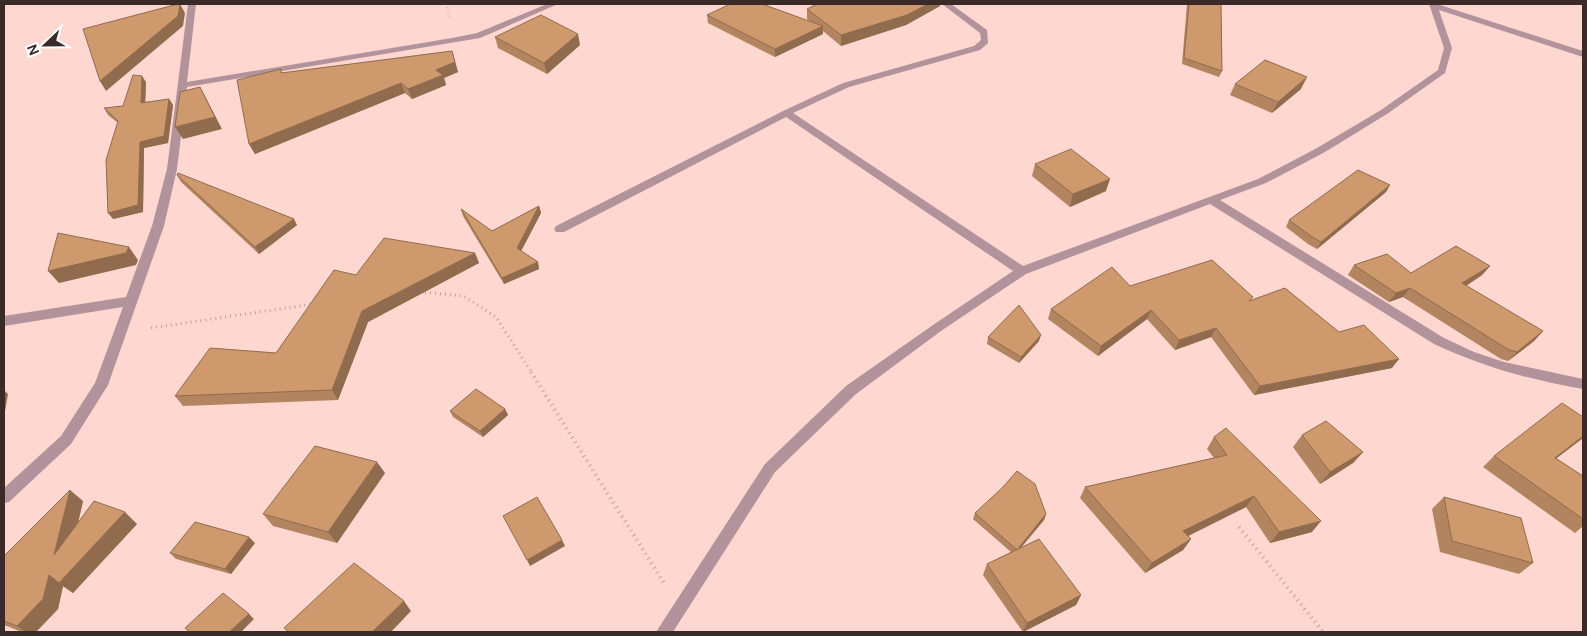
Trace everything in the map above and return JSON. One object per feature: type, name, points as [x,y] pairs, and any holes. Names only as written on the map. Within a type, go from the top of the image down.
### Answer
[{"type":"street","points":[[4,497],[66,440],[101,385],[160,217],[172,169],[184,86],[192,4]]},
{"type":"street","points":[[184,86],[480,35],[554,4]]},
{"type":"street","points":[[560,230],[786,113],[846,85],[977,48],[985,41],[984,32],[946,4]]},
{"type":"street","points":[[1434,5],[1579,53],[1583,58]]},
{"type":"street","points":[[664,632],[770,468],[851,390],[937,328],[1022,271],[1262,181],[1321,150],[1384,112],[1442,71],[1448,48],[1434,5]]},
{"type":"street","points":[[786,113],[1022,271]]},
{"type":"street","points":[[1212,200],[1439,341],[1469,355],[1503,367],[1583,384]]},
{"type":"street","points":[[4,321],[130,301]]},
{"type":"path","points":[[412,291],[464,296],[496,317],[680,608]]},
{"type":"path","points":[[119,333],[314,304]]},
{"type":"path","points":[[1239,527],[1323,632]]},
{"type":"building","points":[[180,4],[178,16],[100,81],[83,29]]},
{"type":"building","points":[[730,4],[762,4],[823,26],[775,49],[707,15]]},
{"type":"building","points":[[817,4],[928,4],[907,15],[841,35],[807,9]]},
{"type":"building","points":[[1189,4],[1221,4],[1222,71],[1184,58]]},
{"type":"building","points":[[541,15],[578,34],[544,63],[495,37]]},
{"type":"building","points":[[452,51],[455,62],[436,70],[443,75],[408,89],[401,83],[249,144],[237,80],[281,69],[281,73]]},
{"type":"building","points":[[1265,60],[1307,77],[1278,102],[1235,84]]},
{"type":"building","points":[[133,75],[142,76],[141,103],[169,99],[164,136],[140,142],[138,205],[108,213],[106,160],[118,121],[104,108],[123,106]]},
{"type":"building","points":[[200,87],[215,117],[175,127],[180,92]]},
{"type":"building","points":[[1071,149],[1110,179],[1073,194],[1035,164]]},
{"type":"building","points":[[1358,170],[1390,185],[1321,242],[1289,220]]},
{"type":"building","points":[[178,173],[294,219],[255,247],[177,175]]},
{"type":"building","points":[[539,206],[517,248],[538,262],[502,278],[461,209],[492,231]]},
{"type":"building","points":[[58,233],[129,247],[126,253],[48,271]]},
{"type":"building","points":[[384,238],[475,253],[362,311],[332,390],[175,396],[210,348],[276,353],[334,270],[356,275]]},
{"type":"building","points":[[1456,246],[1490,266],[1462,283],[1543,331],[1517,352],[1509,350],[1410,288],[1396,293],[1354,265],[1387,254],[1411,273]]},
{"type":"building","points":[[1212,260],[1253,297],[1249,301],[1285,288],[1339,332],[1364,325],[1399,359],[1260,386],[1216,328],[1179,340],[1151,310],[1101,346],[1051,309],[1112,267],[1130,286]]},
{"type":"building","points":[[1019,305],[1041,335],[1021,357],[988,337]]},
{"type":"building","points":[[476,389],[505,409],[480,431],[450,411]]},
{"type":"building","points":[[1562,403],[1583,417],[1583,436],[1555,458],[1583,476],[1583,519],[1494,456]]},
{"type":"building","points":[[1326,421],[1363,452],[1330,472],[1302,435]]},
{"type":"building","points":[[1226,428],[1321,521],[1279,532],[1254,496],[1183,531],[1191,539],[1152,563],[1085,487],[1227,455],[1214,437]]},
{"type":"building","points":[[315,446],[377,462],[328,532],[263,514]]},
{"type":"building","points":[[1017,471],[1035,484],[1046,514],[1017,550],[975,513]]},
{"type":"building","points":[[70,490],[54,555],[94,501],[125,512],[59,583],[49,575],[43,599],[17,626],[4,621],[4,556]]},
{"type":"building","points":[[537,497],[562,540],[527,560],[503,516]]},
{"type":"building","points":[[1444,497],[1521,518],[1533,563],[1452,541]]},
{"type":"building","points":[[195,522],[249,537],[225,569],[170,553]]},
{"type":"building","points":[[1039,539],[1081,595],[1027,623],[987,564]]},
{"type":"building","points":[[354,563],[404,601],[372,632],[289,632],[284,628]]},
{"type":"building","points":[[223,593],[249,614],[229,632],[190,632],[185,628]]}]
